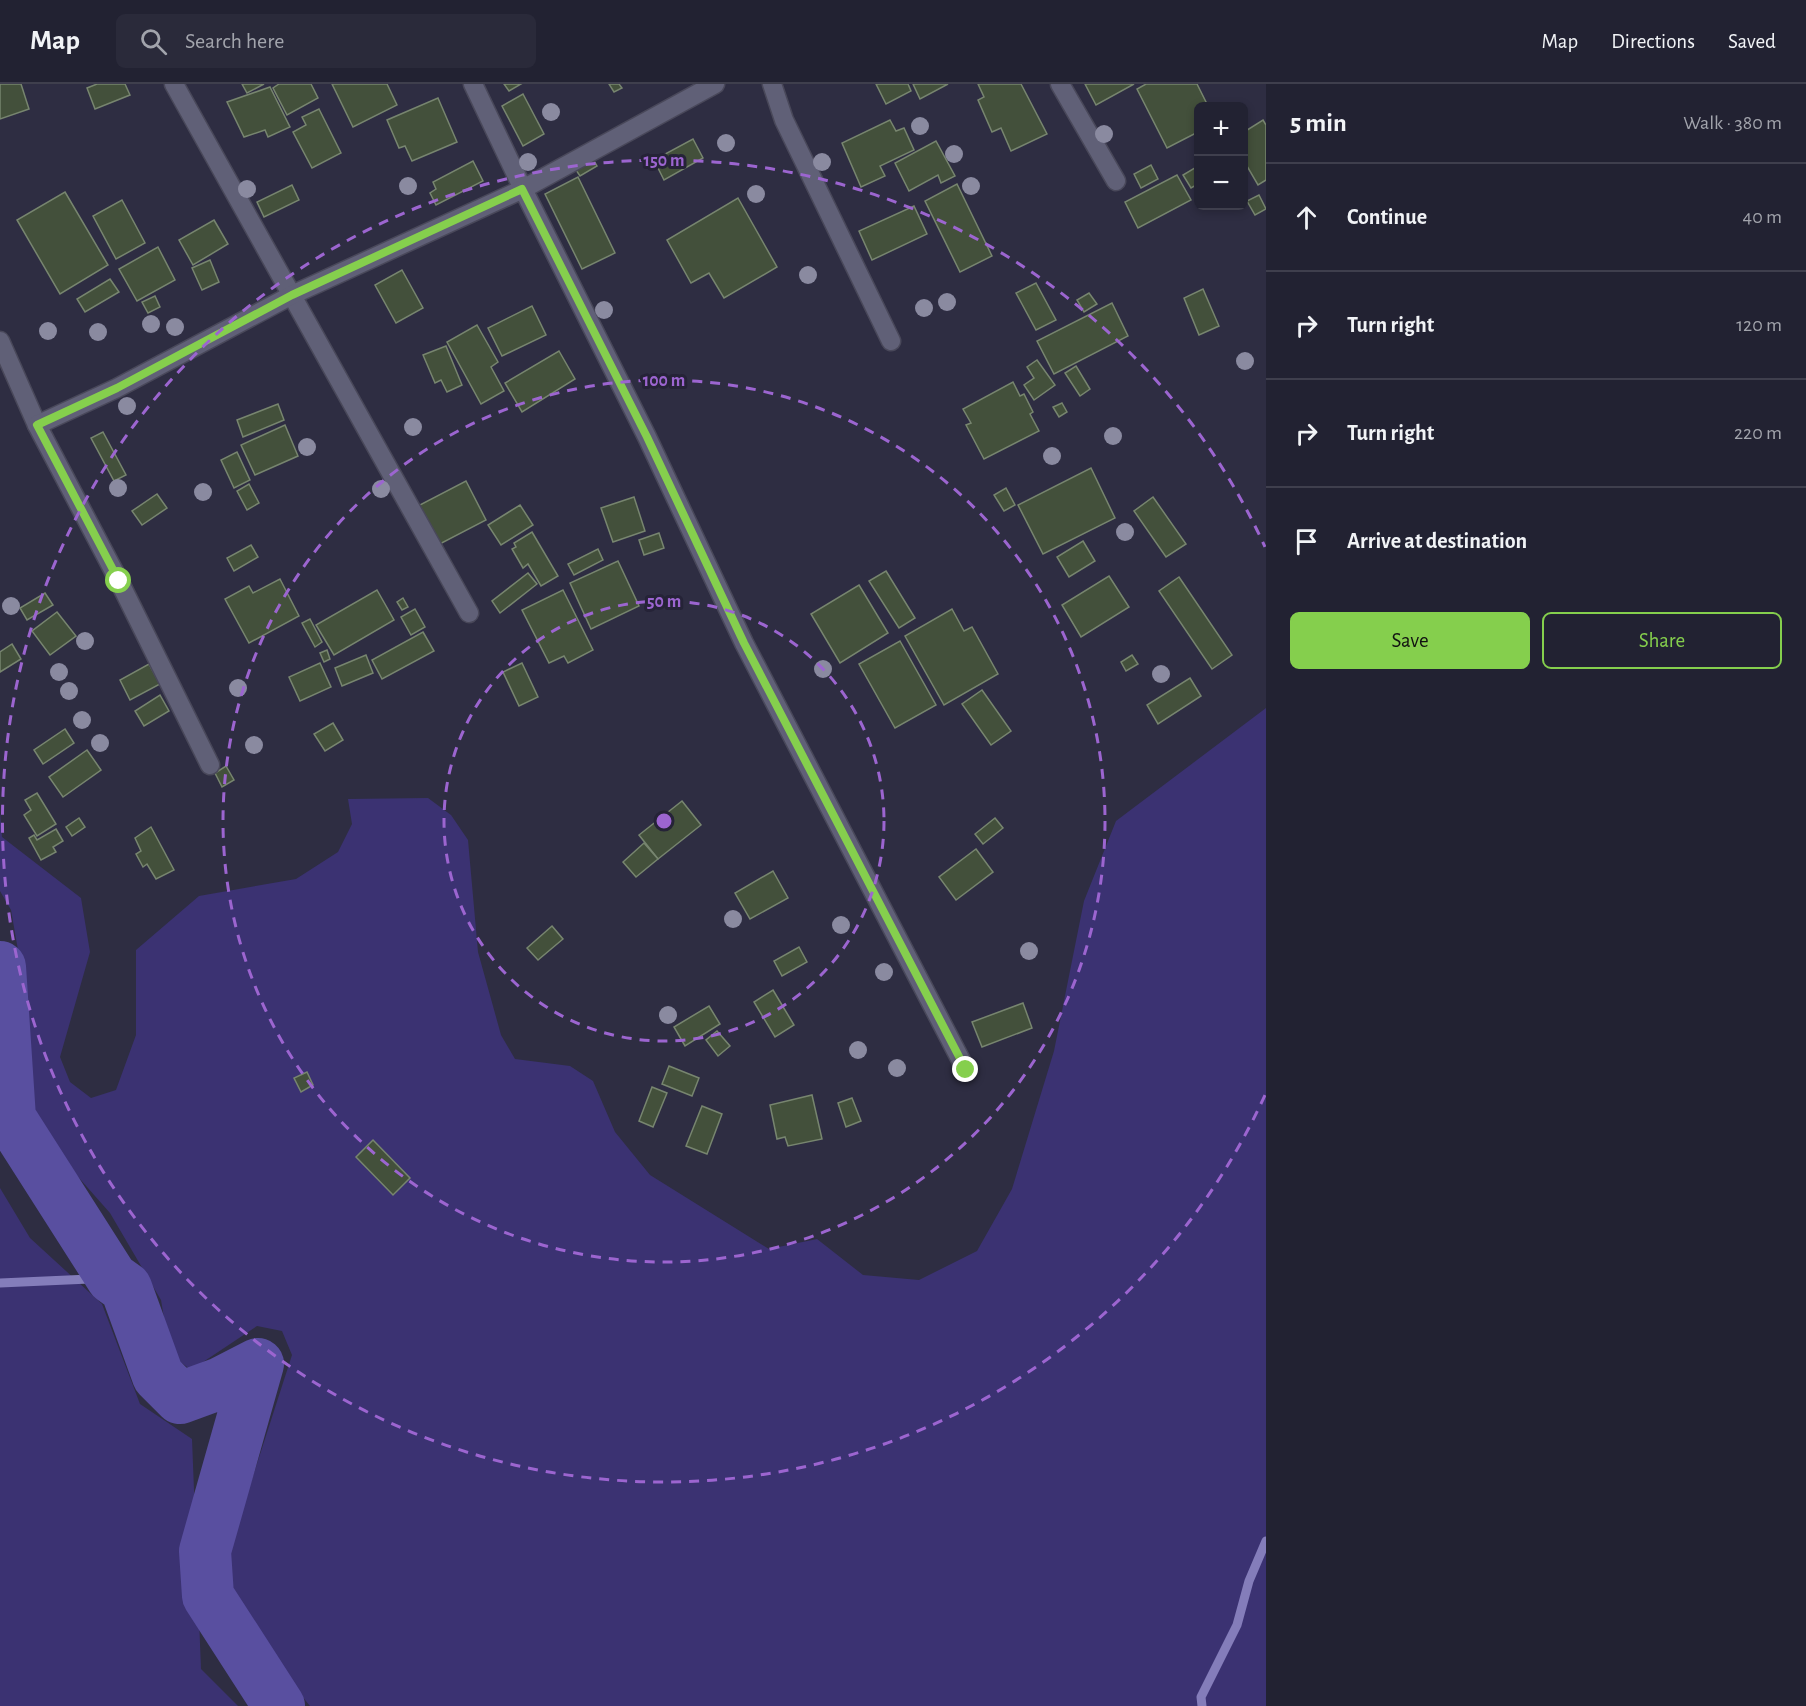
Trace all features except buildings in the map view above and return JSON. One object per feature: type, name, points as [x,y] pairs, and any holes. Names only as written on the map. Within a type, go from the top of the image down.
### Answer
[{"type":"street","points":[[174,84],[469,614]]},
{"type":"street","points":[[473,84],[522,189],[647,437],[744,643],[966,1070]]},
{"type":"street","points":[[37,425],[117,388],[292,295],[522,189],[715,84]]},
{"type":"street","points":[[772,84],[784,120],[891,341]]},
{"type":"street","points":[[1060,84],[1116,181]]},
{"type":"street","points":[[0,340],[37,425],[119,581],[210,765]]},
{"type":"shaded area","points":[[1266,708],[1266,1706],[310,1706],[270,1657],[226,1585],[226,1560],[292,1355],[282,1331],[257,1326],[191,1370],[170,1354],[161,1300],[110,1213],[34,1127],[24,1101],[25,990],[11,910],[0,891],[0,812],[2,837],[81,898],[90,952],[60,1057],[70,1082],[91,1098],[116,1090],[136,1035],[136,950],[199,896],[296,879],[338,852],[352,824],[348,799],[428,798],[451,815],[468,840],[478,952],[501,1035],[515,1059],[570,1066],[593,1081],[615,1132],[650,1175],[769,1249],[817,1239],[863,1275],[919,1280],[977,1251],[1012,1189],[1054,1051],[1084,901],[1116,821]]},
{"type":"shaded area","points":[[0,1188],[30,1238],[102,1304],[140,1404],[192,1439],[201,1669],[238,1706],[0,1706]]},
{"type":"waterway","points":[[0,967],[10,1118],[112,1278],[126,1288],[158,1376],[180,1398],[221,1383],[258,1364],[205,1551],[208,1596],[279,1706]]},
{"type":"waterway","points":[[0,1283],[112,1278]]},
{"type":"waterway","points":[[1202,1706],[1201,1697],[1237,1625],[1249,1581],[1266,1541]]},
{"type":"route","points":[[119,581],[37,425],[117,388],[292,295],[522,189],[647,437],[744,643],[966,1070]]}]
